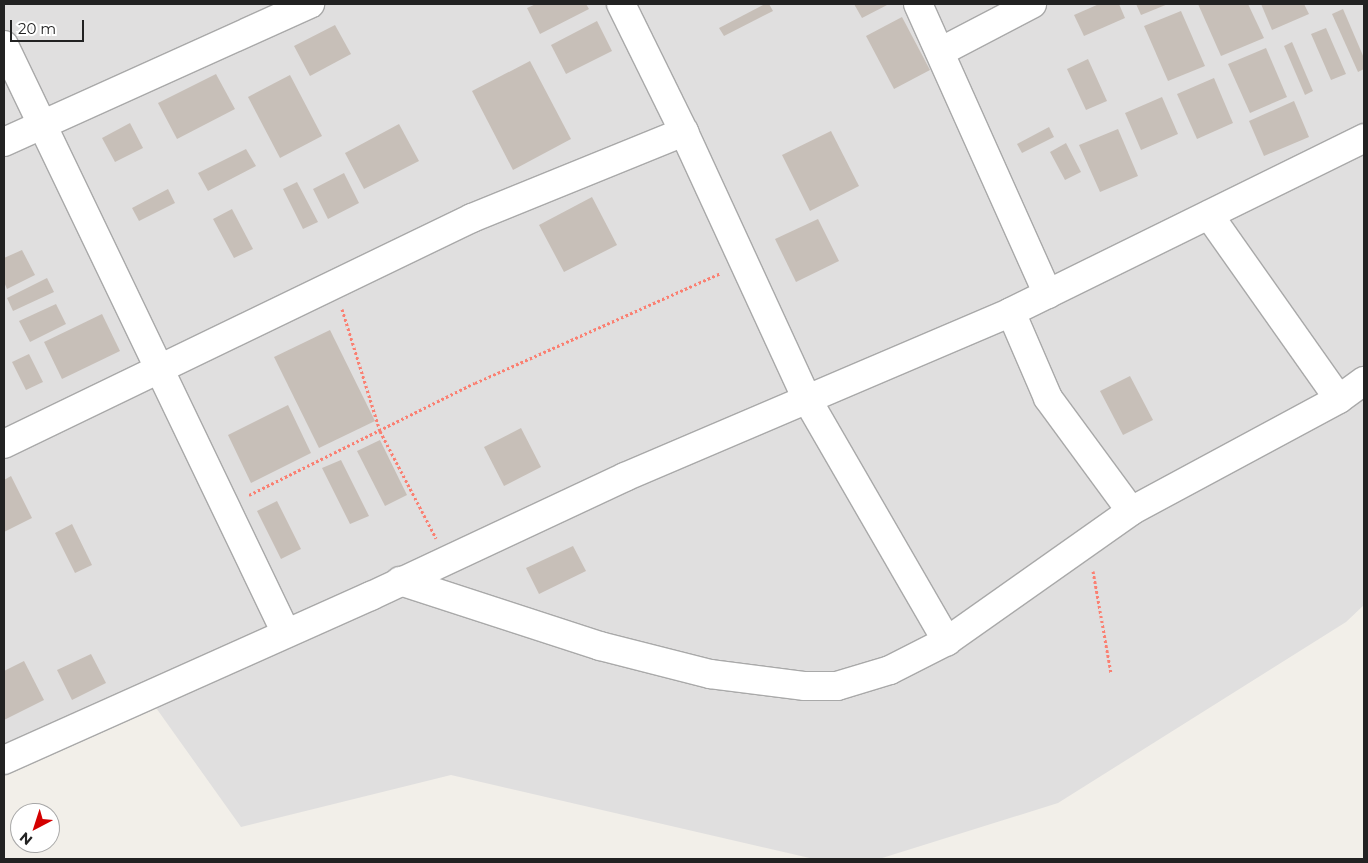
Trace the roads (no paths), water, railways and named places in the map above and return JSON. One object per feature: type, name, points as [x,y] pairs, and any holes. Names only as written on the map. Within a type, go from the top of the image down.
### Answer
[{"type":"street","points":[[4,142],[310,4]]},
{"type":"street","points":[[621,4],[684,132],[807,399],[947,641]]},
{"type":"street","points":[[918,4],[1048,294]]},
{"type":"street","points":[[940,52],[1032,4]]},
{"type":"street","points":[[4,45],[285,631]]},
{"type":"street","points":[[4,444],[472,218],[684,132]]},
{"type":"street","points":[[4,760],[285,631],[448,560],[625,477],[1011,312],[1364,138]]},
{"type":"street","points":[[1209,215],[1339,400]]},
{"type":"street","points":[[1011,312],[1048,398],[1131,511]]},
{"type":"street","points":[[400,581],[600,646],[710,674],[805,686],[837,686],[890,670],[947,641],[1131,511],[1339,400],[1364,381]]}]
